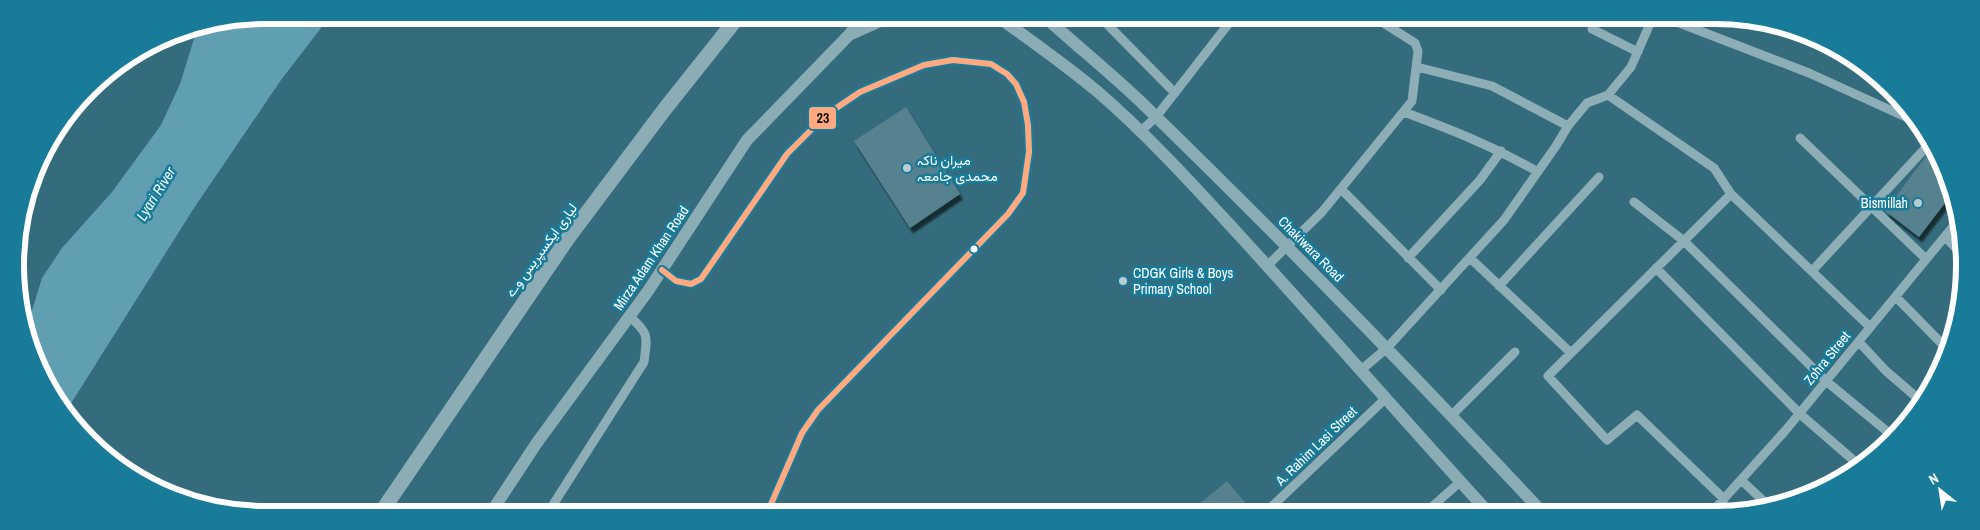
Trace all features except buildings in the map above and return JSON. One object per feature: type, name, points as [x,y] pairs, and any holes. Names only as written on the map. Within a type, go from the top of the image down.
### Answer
[{"type":"highway","name":"لیاری ایکسپریس وے","points":[[385,506],[568,238],[664,110],[732,24]]},
{"type":"main road","name":"Mirza Adam Khan Road","points":[[495,506],[536,444],[630,317],[747,140],[849,36],[858,24]]},
{"type":"main road","name":"Mirza Adam Khan Road","points":[[849,36],[874,24]]},
{"type":"main road","points":[[1008,24],[1058,60],[1099,93],[1156,146],[1267,266],[1482,506]]},
{"type":"main road","name":"Chakiwara Road","points":[[1052,24],[1156,117],[1287,245],[1537,506]]},
{"type":"street","points":[[1107,24],[1175,93]]},
{"type":"street","points":[[1141,132],[1156,117],[1229,24]]},
{"type":"street","points":[[1267,266],[1322,212],[1412,101],[1418,51],[1415,43],[1386,24]]},
{"type":"street","points":[[1361,370],[1387,348],[1504,220],[1568,126],[1587,103],[1608,95],[1630,67],[1650,24]]},
{"type":"street","points":[[1680,24],[1809,73],[1905,117]]},
{"type":"street","points":[[1592,29],[1638,52]]},
{"type":"street","points":[[662,270],[676,282],[690,284],[701,278],[787,154],[826,115],[860,92],[916,68],[953,60],[991,64],[1007,74],[1016,84],[1024,102],[1028,125],[1029,152],[1023,193],[1008,214],[818,410],[802,433],[770,506]]},
{"type":"street","points":[[1417,67],[1492,86],[1568,126]]},
{"type":"street","points":[[1608,95],[1714,168],[1731,194],[1870,327]]},
{"type":"street","points":[[1404,112],[1469,136],[1502,151],[1538,172]]},
{"type":"street","points":[[1800,138],[1926,259]]},
{"type":"street","points":[[1812,271],[1926,148]]},
{"type":"street","points":[[1408,258],[1480,180],[1502,151]]},
{"type":"street","points":[[1499,286],[1599,177]]},
{"type":"street","points":[[1341,190],[1441,290]]},
{"type":"street","points":[[1724,499],[1637,415],[1607,440],[1548,376],[1731,194]]},
{"type":"street","points":[[1634,202],[1684,241],[1826,381],[1889,433]]},
{"type":"street","name":"Zohra Street","points":[[1718,506],[1800,414],[1953,226]]},
{"type":"street","points":[[1944,237],[1956,248]]},
{"type":"street","points":[[1470,258],[1571,353]]},
{"type":"street","points":[[1656,268],[1800,414],[1855,461]]},
{"type":"street","points":[[1896,296],[1943,344]]},
{"type":"street","points":[[553,506],[644,362],[647,342],[644,329],[630,317]]},
{"type":"street","points":[[1859,342],[1886,371],[1917,398]]},
{"type":"street","points":[[1452,415],[1515,352]]},
{"type":"street","name":"A. Rahim Lasi Street","points":[[1272,506],[1385,399]]},
{"type":"street","points":[[1741,480],[1764,501]]},
{"type":"street","points":[[1433,506],[1460,482]]},
{"type":"water","name":"Lyari River","points":[[249,24],[324,24],[281,80],[194,208],[69,406],[56,386],[42,357],[30,318],[42,278],[62,248],[112,192],[161,125],[180,84],[196,34],[218,28]]},
{"type":"transit line","name":"23","points":[[662,270],[676,281],[691,284],[701,279],[787,154],[826,115],[860,92],[924,65],[953,60],[991,64],[1007,74],[1016,84],[1024,102],[1028,125],[1029,152],[1023,193],[1008,214],[818,410],[802,433],[770,506]]},
{"type":"place","name":"میران ناکہ محمدی جامعہ","points":[[907,168]]},
{"type":"place","name":"Bismillah","points":[[1918,203]]},
{"type":"place","name":"CDGK Girls & Boys Primary School","points":[[1123,281]]}]
